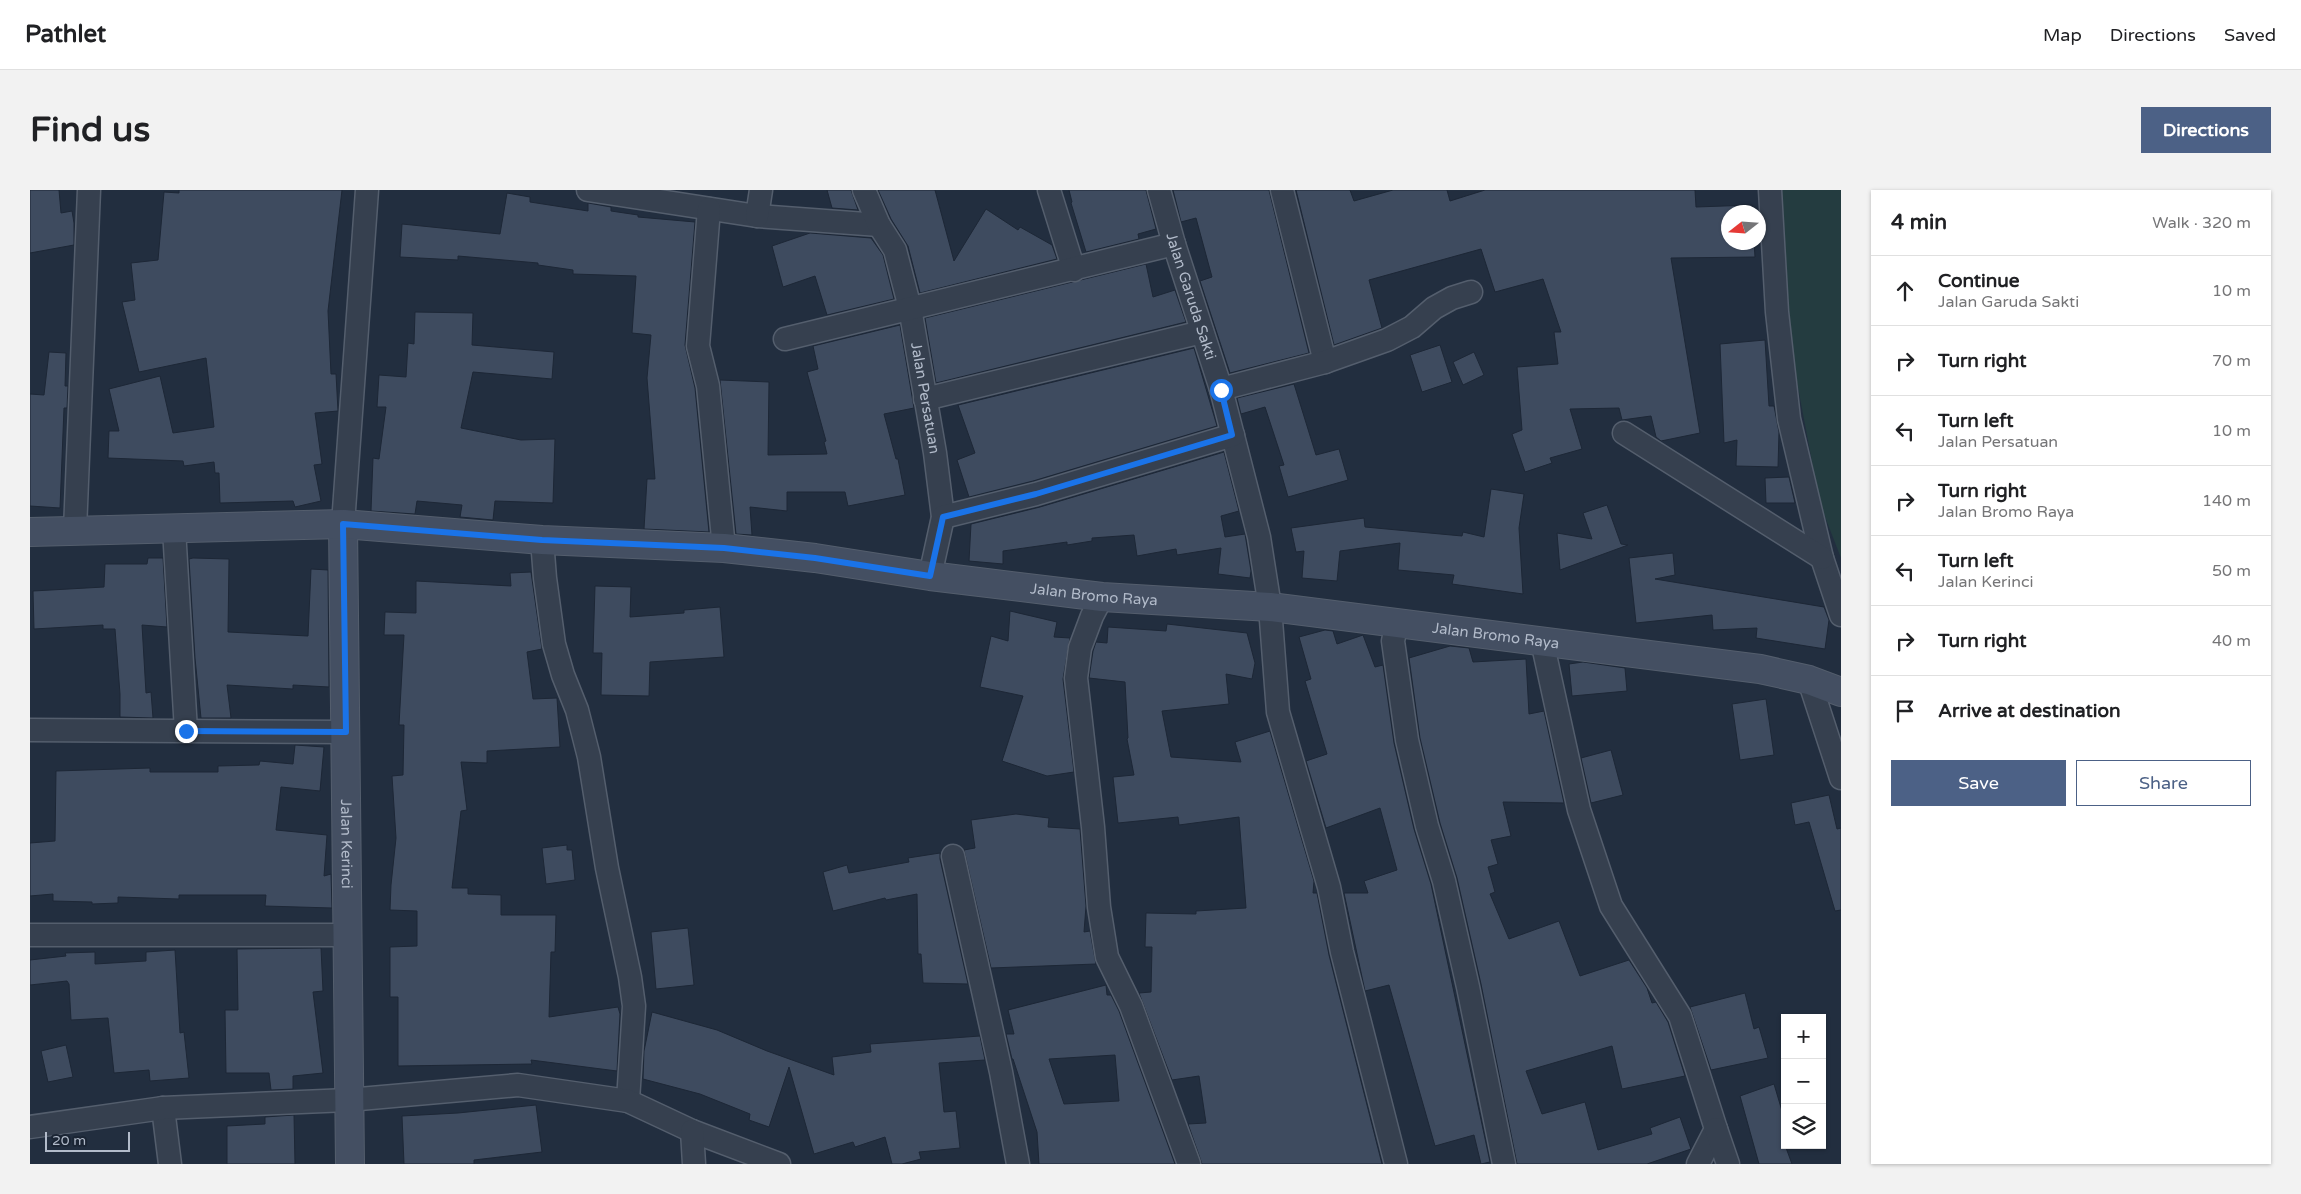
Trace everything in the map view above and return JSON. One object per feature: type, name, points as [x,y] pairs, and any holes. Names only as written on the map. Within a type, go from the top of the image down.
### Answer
[{"type":"main road","name":"Jalan Bromo Raya","points":[[30,532],[343,524],[542,540],[724,548],[815,558],[930,576],[1102,598],[1270,607],[1397,622],[1760,670],[1809,680],[1841,692]]},
{"type":"main road","name":"Jalan Kerinci","points":[[343,524],[350,1164]]},
{"type":"street","points":[[75,530],[89,190]]},
{"type":"street","points":[[343,524],[368,190]]},
{"type":"street","points":[[588,190],[757,216],[879,225]]},
{"type":"street","points":[[757,216],[761,190]]},
{"type":"street","name":"Jalan Persatuan","points":[[864,190],[879,225],[895,250],[910,308],[935,453],[943,517],[930,576]]},
{"type":"street","points":[[1049,190],[1074,270]]},
{"type":"street","name":"Jalan Garuda Sakti","points":[[1159,190],[1174,244],[1221,390],[1259,537],[1270,607],[1278,712],[1329,887],[1342,952],[1396,1164]]},
{"type":"street","points":[[1282,190],[1325,362]]},
{"type":"street","points":[[1770,190],[1777,312],[1789,419],[1822,558],[1841,615]]},
{"type":"street","points":[[709,209],[698,346],[708,386],[724,548]]},
{"type":"street","points":[[785,339],[1074,270],[1174,244]]},
{"type":"street","points":[[1221,390],[1325,362],[1387,340],[1412,327],[1434,308],[1452,298],[1471,292]]},
{"type":"street","points":[[925,399],[1202,332]]},
{"type":"street","points":[[1624,433],[1822,558]]},
{"type":"street","points":[[943,517],[1036,494],[1232,435]]},
{"type":"street","points":[[174,529],[186,731]]},
{"type":"street","points":[[542,540],[554,644],[563,675],[577,710],[589,757],[608,868],[630,977],[634,1006],[628,1101]]},
{"type":"street","points":[[1102,598],[1092,616],[1080,648],[1076,678],[1093,827],[1099,907],[1107,957],[1131,1006],[1189,1164]]},
{"type":"street","points":[[1397,622],[1393,642],[1407,740],[1427,826],[1444,881],[1504,1164]]},
{"type":"street","points":[[1542,642],[1579,810],[1611,906],[1680,1016],[1728,1164]]},
{"type":"street","points":[[1809,680],[1841,778]]},
{"type":"street","points":[[30,730],[346,732]]},
{"type":"street","points":[[953,856],[1001,1072],[1018,1164]]},
{"type":"street","points":[[30,935],[348,934]]},
{"type":"street","points":[[30,1127],[163,1108],[348,1100],[518,1085],[628,1101],[692,1130],[779,1164]]},
{"type":"street","points":[[163,1108],[170,1164]]},
{"type":"street","points":[[692,1130],[694,1164]]},
{"type":"street","points":[[1698,1164],[1716,1130]]},
{"type":"green space","points":[[1768,190],[1841,190],[1841,558],[1820,504],[1790,345]]},
{"type":"building","points":[[30,190],[59,190],[61,213],[72,211],[74,245],[30,253]]},
{"type":"building","points":[[179,190],[342,190],[328,311],[331,374],[336,374],[338,411],[315,413],[322,464],[314,465],[321,501],[295,507],[293,501],[220,503],[219,473],[215,473],[214,462],[184,466],[183,461],[108,458],[109,431],[119,431],[109,389],[160,376],[173,433],[214,427],[206,358],[139,372],[122,302],[135,300],[131,263],[158,260],[164,192],[179,193]]},
{"type":"building","points":[[827,190],[851,190],[858,210],[832,208]]},
{"type":"building","points":[[878,190],[935,190],[954,261],[986,209],[1018,230],[1020,227],[1052,245],[1057,259],[920,293],[908,246],[891,219]]},
{"type":"building","points":[[1069,190],[1146,190],[1156,229],[1138,234],[1139,239],[1086,252],[1071,203]]},
{"type":"building","points":[[1173,190],[1269,190],[1309,353],[1230,373],[1200,281],[1212,277],[1196,218],[1181,222]]},
{"type":"building","points":[[1296,190],[1350,190],[1354,201],[1393,190],[1447,190],[1450,201],[1485,190],[1695,190],[1696,207],[1721,206],[1721,250],[1755,250],[1755,257],[1671,258],[1700,433],[1661,441],[1656,437],[1651,416],[1622,420],[1619,408],[1570,409],[1582,449],[1550,458],[1552,463],[1525,472],[1512,434],[1522,430],[1517,367],[1558,364],[1554,332],[1561,332],[1543,279],[1495,292],[1481,249],[1369,280],[1382,328],[1334,345]]},
{"type":"building","points":[[507,193],[530,197],[530,202],[588,211],[588,203],[611,207],[611,211],[638,215],[638,217],[695,222],[685,345],[695,388],[709,532],[644,529],[647,479],[655,479],[647,378],[651,335],[632,333],[636,276],[573,274],[573,270],[538,265],[538,263],[458,256],[458,260],[400,257],[402,224],[500,234]]},
{"type":"building","points":[[810,233],[871,238],[883,255],[894,299],[827,315],[815,276],[783,287],[772,246]]},
{"type":"building","points":[[1146,264],[1153,297],[1175,290],[1186,322],[936,383],[925,318]]},
{"type":"building","points":[[415,312],[473,313],[472,345],[554,352],[552,379],[473,372],[461,428],[521,440],[555,439],[553,503],[495,501],[493,520],[460,517],[462,505],[417,501],[415,514],[371,511],[373,458],[379,459],[386,407],[377,407],[379,375],[406,377],[408,343],[414,344]]},
{"type":"building","points":[[900,325],[914,408],[884,414],[896,459],[898,459],[905,495],[848,506],[845,492],[787,492],[787,511],[750,507],[752,535],[736,534],[720,380],[769,382],[768,455],[827,454],[824,442],[826,441],[807,372],[818,369],[813,346]]},
{"type":"building","points":[[1765,340],[1769,406],[1774,406],[1779,432],[1778,467],[1736,466],[1737,440],[1724,443],[1720,344]]},
{"type":"building","points":[[1440,345],[1452,382],[1422,392],[1410,355]]},
{"type":"building","points":[[1194,348],[1217,426],[1033,481],[969,497],[957,460],[975,453],[958,405]]},
{"type":"building","points":[[49,352],[66,353],[65,386],[68,386],[67,408],[64,408],[60,508],[30,506],[30,394],[44,395]]},
{"type":"building","points":[[1474,352],[1484,375],[1463,385],[1453,362]]},
{"type":"building","points":[[1294,384],[1316,455],[1339,449],[1348,480],[1288,497],[1279,466],[1284,465],[1265,407],[1241,414],[1237,398]]},
{"type":"building","points":[[1224,452],[1239,511],[1221,516],[1225,537],[1245,534],[1251,571],[1250,578],[1218,574],[1221,548],[1177,555],[1176,549],[1137,556],[1134,535],[1092,538],[1092,541],[1067,545],[1067,542],[1003,551],[1003,564],[969,561],[971,524],[1040,507]]},
{"type":"building","points":[[1789,477],[1795,503],[1766,503],[1765,478]]},
{"type":"building","points":[[1491,489],[1524,494],[1519,528],[1523,594],[1452,584],[1454,575],[1398,570],[1400,543],[1340,551],[1337,581],[1302,578],[1304,551],[1296,552],[1291,528],[1364,518],[1365,527],[1462,536],[1463,532],[1484,537]]},
{"type":"building","points":[[1607,505],[1621,544],[1628,545],[1560,570],[1557,533],[1592,539],[1583,513]]},
{"type":"building","points":[[1673,553],[1675,575],[1655,579],[1824,607],[1829,620],[1825,649],[1756,638],[1757,628],[1713,630],[1712,615],[1636,623],[1629,558]]},
{"type":"building","points":[[148,558],[163,558],[167,627],[142,625],[146,693],[151,692],[153,718],[120,717],[115,629],[103,629],[103,625],[34,629],[33,591],[104,587],[105,564],[147,564]]},
{"type":"building","points":[[189,559],[229,559],[228,632],[308,636],[311,569],[328,570],[329,687],[293,685],[293,689],[227,685],[231,718],[201,718]]},
{"type":"building","points":[[531,572],[542,649],[527,652],[533,699],[557,698],[560,747],[487,751],[487,763],[461,762],[467,810],[461,811],[452,888],[468,888],[468,894],[501,895],[501,915],[556,915],[555,952],[551,952],[549,1017],[618,1007],[620,1014],[617,1071],[531,1060],[532,1064],[398,1066],[398,997],[390,997],[390,947],[417,946],[417,911],[390,910],[396,838],[392,776],[403,775],[404,725],[399,725],[404,635],[384,635],[385,612],[416,613],[416,581],[511,586],[510,573]]},
{"type":"building","points":[[595,586],[631,587],[630,617],[684,613],[684,610],[720,607],[724,657],[650,662],[649,696],[601,695],[602,653],[593,653]]},
{"type":"building","points":[[1010,611],[1057,622],[1054,637],[1070,638],[1063,679],[1074,772],[1047,776],[1002,761],[1023,696],[980,687],[991,636],[1008,641]]},
{"type":"building","points":[[1167,624],[1247,633],[1255,663],[1252,679],[1226,674],[1229,704],[1162,711],[1171,757],[1241,762],[1235,742],[1270,731],[1314,881],[1313,893],[1317,893],[1329,955],[1382,1164],[1202,1164],[1188,1124],[1206,1123],[1199,1076],[1172,1080],[1139,993],[1151,992],[1152,947],[1145,947],[1146,913],[1196,914],[1196,911],[1246,908],[1239,817],[1179,825],[1178,817],[1118,823],[1113,777],[1134,775],[1127,739],[1125,682],[1089,678],[1096,642],[1107,643],[1108,627],[1166,631]]},
{"type":"building","points":[[1325,630],[1333,631],[1337,644],[1363,635],[1375,667],[1383,665],[1394,743],[1414,829],[1431,884],[1490,1162],[1481,1164],[1474,1135],[1435,1146],[1389,985],[1365,991],[1344,893],[1368,893],[1364,881],[1397,870],[1380,808],[1326,828],[1306,761],[1327,754],[1305,681],[1311,679],[1299,637]]},
{"type":"building","points":[[1450,646],[1469,648],[1473,662],[1526,659],[1529,714],[1544,711],[1564,803],[1503,802],[1511,836],[1491,840],[1498,864],[1488,867],[1495,892],[1490,894],[1509,939],[1559,921],[1580,976],[1629,960],[1647,988],[1652,1003],[1656,1002],[1668,1022],[1685,1076],[1622,1089],[1612,1046],[1526,1071],[1542,1114],[1585,1102],[1598,1150],[1652,1134],[1650,1128],[1680,1117],[1691,1149],[1647,1164],[1517,1164],[1481,984],[1457,878],[1440,823],[1420,738],[1409,658]]},
{"type":"building","points":[[1583,662],[1625,668],[1627,691],[1572,696],[1569,664]]},
{"type":"building","points":[[1766,699],[1774,755],[1740,760],[1732,704]]},
{"type":"building","points":[[295,745],[324,747],[320,791],[281,787],[276,830],[327,835],[324,876],[331,874],[332,908],[265,906],[266,895],[179,895],[179,899],[118,897],[118,903],[92,904],[92,902],[53,901],[53,894],[30,896],[30,843],[55,841],[56,771],[150,768],[150,772],[218,772],[218,766],[259,765],[260,761],[293,764]]},
{"type":"building","points":[[1611,750],[1623,795],[1591,803],[1581,758]]},
{"type":"building","points":[[1829,795],[1837,829],[1841,828],[1841,910],[1835,911],[1809,822],[1795,825],[1791,803]]},
{"type":"building","points":[[1016,814],[1049,818],[1048,827],[1080,829],[1086,906],[1084,932],[1090,931],[1096,964],[991,968],[964,850],[975,848],[971,820]]},
{"type":"building","points":[[567,845],[567,850],[572,850],[575,880],[546,884],[542,848]]},
{"type":"building","points":[[940,853],[968,984],[923,983],[921,954],[918,954],[917,894],[886,900],[885,898],[833,911],[823,872],[847,865],[849,873],[909,862],[908,858]]},
{"type":"building","points":[[688,928],[694,985],[656,989],[651,932]]},
{"type":"building","points":[[321,948],[323,991],[313,992],[323,1073],[293,1076],[293,1089],[271,1090],[269,1073],[226,1073],[225,1010],[238,1010],[237,949]]},
{"type":"building","points":[[175,950],[180,1033],[184,1032],[189,1078],[150,1081],[149,1070],[114,1073],[108,1018],[71,1020],[69,984],[67,981],[30,985],[30,960],[66,956],[65,953],[95,952],[95,964],[146,961],[146,952]]},
{"type":"building","points":[[1106,985],[1107,995],[1111,995],[1119,1011],[1175,1164],[1039,1164],[1037,1132],[1012,1059],[1006,1034],[1014,1034],[1008,1010]],"holes":[[[1115,1055],[1119,1101],[1064,1104],[1049,1059]]]},
{"type":"building","points":[[1745,993],[1754,1029],[1759,1027],[1768,1058],[1711,1070],[1690,1007]]},
{"type":"building","points":[[652,1012],[717,1030],[767,1051],[834,1075],[832,1057],[871,1052],[870,1044],[980,1036],[985,1060],[939,1063],[944,1112],[956,1111],[960,1148],[919,1152],[921,1159],[902,1164],[892,1164],[885,1137],[855,1147],[853,1142],[814,1154],[789,1067],[769,1127],[749,1120],[750,1114],[700,1094],[643,1079],[644,1051]]},
{"type":"building","points":[[66,1045],[73,1077],[48,1082],[41,1051]]},
{"type":"building","points":[[1774,1084],[1781,1108],[1781,1149],[1786,1149],[1792,1164],[1759,1164],[1740,1096]]},
{"type":"building","points":[[536,1105],[542,1152],[474,1160],[474,1164],[404,1164],[402,1116],[458,1113]]},
{"type":"building","points":[[294,1115],[295,1164],[227,1164],[227,1126],[265,1124],[265,1117]]},
{"type":"route","points":[[186,731],[346,732],[343,524],[542,540],[724,548],[815,558],[930,576],[943,517],[1036,494],[1232,435],[1221,390]]}]
